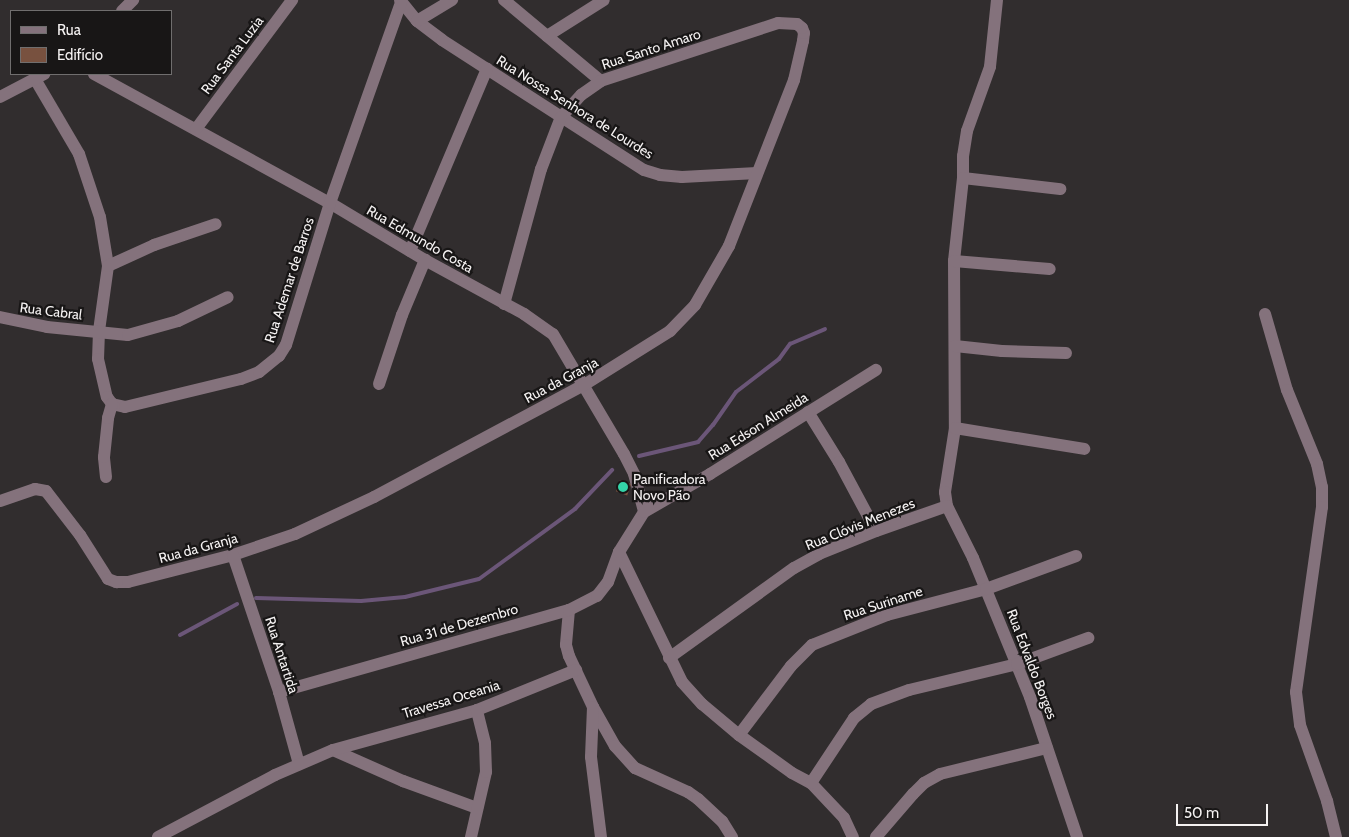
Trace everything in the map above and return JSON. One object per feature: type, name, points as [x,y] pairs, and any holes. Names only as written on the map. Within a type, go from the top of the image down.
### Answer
[{"type":"street","points":[[123,10],[133,0]]},
{"type":"street","name":"Rua Santa Luzia","points":[[196,129],[292,0]]},
{"type":"street","points":[[418,21],[452,0]]},
{"type":"street","points":[[504,0],[601,80]]},
{"type":"street","points":[[546,36],[604,0]]},
{"type":"street","points":[[947,506],[945,492],[956,428],[954,261],[963,178],[963,156],[967,131],[990,67],[997,0]]},
{"type":"street","name":"Rua Nossa Senhora de Lourdes","points":[[400,1],[418,21],[487,69],[644,170],[660,175],[682,177],[757,174]]},
{"type":"street","name":"Rua Ademar de Barros","points":[[112,404],[125,407],[241,379],[259,372],[269,365],[286,345],[330,203],[400,1]]},
{"type":"street","name":"Rua Santo Amaro","points":[[504,304],[520,252],[532,197],[561,117],[581,95],[601,80],[778,24]]},
{"type":"street","name":"Rua da Granja","points":[[0,500],[34,488],[46,491],[80,535],[108,578],[116,582],[128,582],[233,555],[295,534],[374,497],[584,385],[670,331],[695,305],[729,246],[794,80],[804,41],[804,32],[797,24],[778,24]]},
{"type":"street","points":[[410,251],[487,69]]},
{"type":"street","name":"Rua Edmundo Costa","points":[[96,75],[330,203],[425,260],[524,314],[553,334],[630,464],[644,512]]},
{"type":"street","points":[[0,97],[39,76],[79,154],[100,216],[108,266],[99,331],[98,359],[105,392],[112,404],[108,418],[104,457],[106,477]]},
{"type":"street","points":[[963,178],[1060,189]]},
{"type":"street","points":[[108,266],[154,245],[216,224]]},
{"type":"street","points":[[379,384],[402,315],[425,260]]},
{"type":"street","points":[[954,261],[1050,269]]},
{"type":"street","name":"Rua Cabral","points":[[0,318],[47,327],[128,335],[178,321],[228,297]]},
{"type":"street","points":[[1265,314],[1287,390],[1316,464],[1322,487],[1322,507],[1296,692],[1300,725],[1327,801],[1336,837]]},
{"type":"street","points":[[955,346],[1002,352],[1066,353]]},
{"type":"street","name":"Rua Edson Almeida","points":[[619,552],[644,512],[710,474],[876,370]]},
{"type":"street","points":[[808,412],[876,531]]},
{"type":"street","points":[[956,428],[1084,449]]},
{"type":"street","name":"Rua Clóvis Menezes","points":[[669,658],[794,568],[819,554],[876,531],[947,506]]},
{"type":"street","name":"Rua Edvaldo Borges","points":[[947,506],[986,589],[1017,664],[1076,837]]},
{"type":"street","points":[[619,552],[678,677],[689,691],[739,735],[792,773],[811,783],[844,818],[853,837]]},
{"type":"street","name":"Rua 31 de Dezembro","points":[[279,692],[569,610],[596,596],[608,582],[619,552]]},
{"type":"street","name":"Rua Antartida","points":[[233,555],[279,692],[300,764]]},
{"type":"street","name":"Rua Suriname","points":[[739,735],[791,666],[812,645],[887,615],[986,589],[1076,556]]},
{"type":"street","points":[[569,610],[566,645],[593,707],[615,746],[636,768],[688,792],[698,799],[722,821],[732,837]]},
{"type":"street","points":[[811,783],[854,718],[871,704],[909,690],[1017,664],[1088,638]]},
{"type":"street","name":"Travessa Oceania","points":[[333,750],[477,710],[576,670]]},
{"type":"street","points":[[593,707],[591,757],[601,837]]},
{"type":"street","points":[[471,837],[486,772],[487,757],[477,710]]},
{"type":"street","points":[[876,837],[912,794],[924,783],[940,774],[1047,748]]},
{"type":"street","points":[[158,837],[178,825],[300,764],[333,750],[403,781],[477,808]]},
{"type":"building","name":"Panificadora Novo Pão","points":[[620,480],[631,484],[627,495],[616,491]]},
{"type":"waterway","points":[[639,456],[698,442],[713,425],[736,392],[779,359],[790,344],[825,329]]},
{"type":"waterway","points":[[256,598],[361,601],[405,597],[479,579],[575,509],[612,470]]},
{"type":"waterway","points":[[180,635],[237,604]]},
{"type":"place","name":"Panificadora Novo Pão","points":[[623,487]]}]
